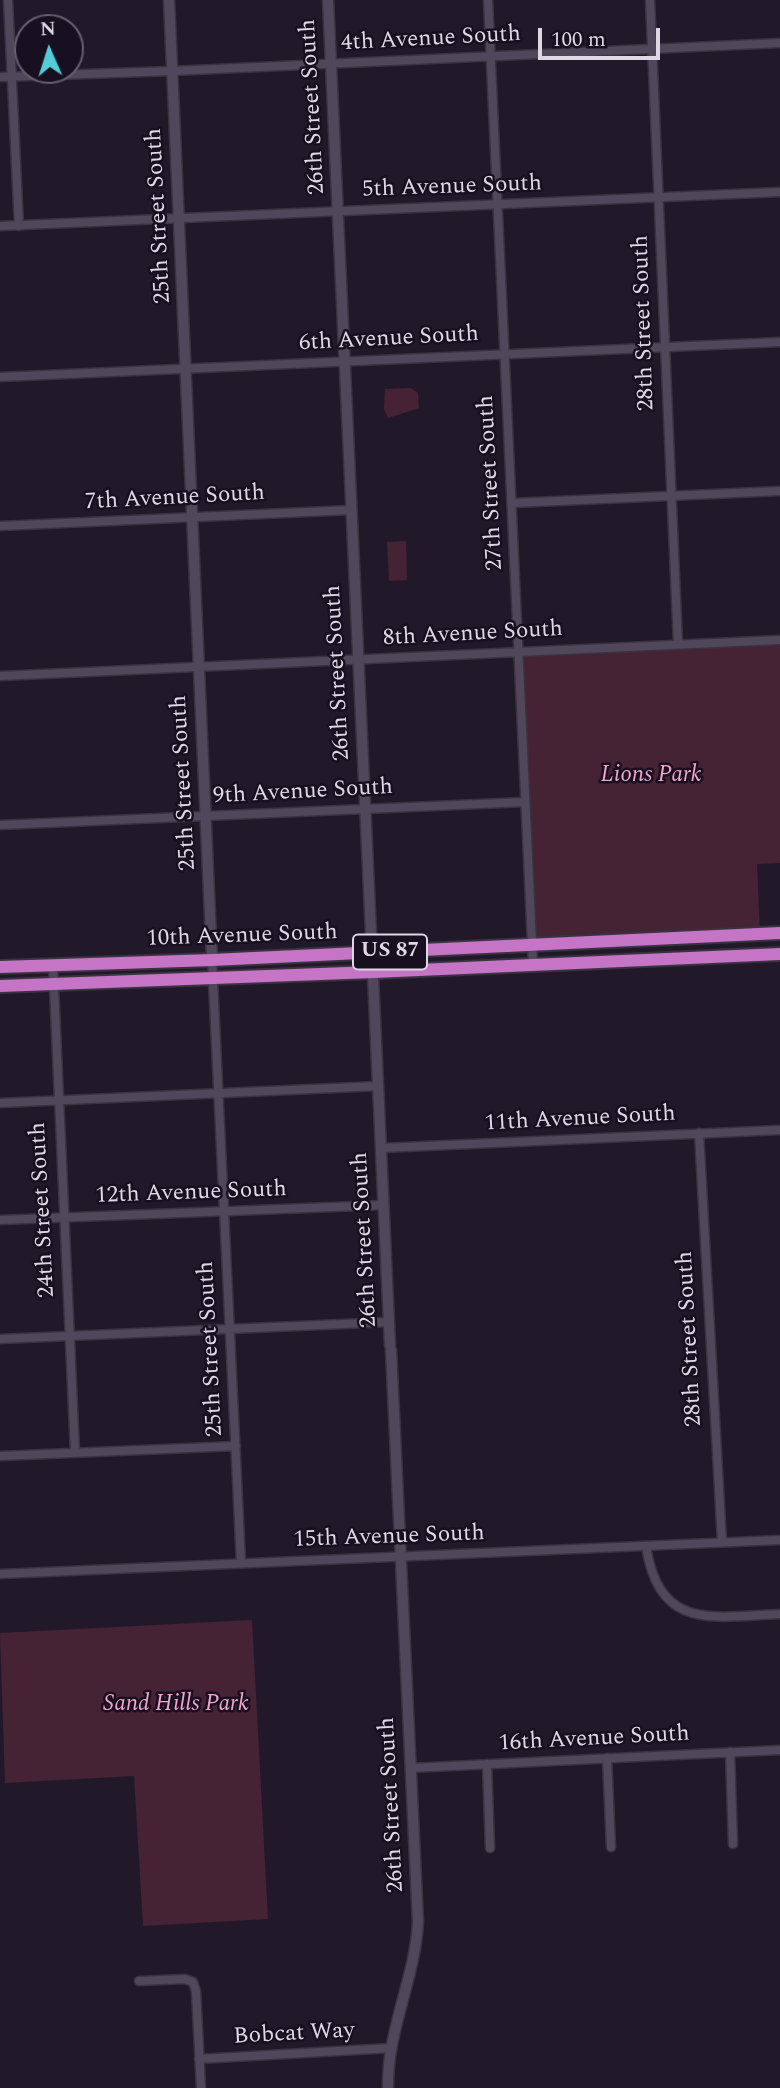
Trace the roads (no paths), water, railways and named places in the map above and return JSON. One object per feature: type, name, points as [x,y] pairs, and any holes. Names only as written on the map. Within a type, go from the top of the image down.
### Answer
[{"type":"highway","name":"10th Avenue South","points":[[0,967],[373,953],[780,933]]},
{"type":"highway","name":"10th Avenue South","points":[[0,986],[780,954]]},
{"type":"street","points":[[8,0],[19,226]]},
{"type":"street","name":"25th Street South","points":[[169,0],[241,1563]]},
{"type":"street","name":"26th Street South","points":[[328,0],[417,1940],[409,1983],[396,2021],[388,2088]]},
{"type":"street","name":"27th Street South","points":[[488,0],[533,964]]},
{"type":"street","name":"28th Street South","points":[[649,0],[678,644]]},
{"type":"street","name":"4th Avenue South","points":[[0,77],[780,43]]},
{"type":"street","name":"5th Avenue South","points":[[0,226],[780,192]]},
{"type":"street","name":"6th Avenue South","points":[[0,377],[780,342]]},
{"type":"street","points":[[513,503],[780,491]]},
{"type":"street","name":"7th Avenue South","points":[[0,526],[351,510]]},
{"type":"street","name":"8th Avenue South","points":[[0,676],[780,640]]},
{"type":"street","name":"9th Avenue South","points":[[0,825],[525,802]]},
{"type":"street","name":"24th Street South","points":[[53,965],[75,1452]]},
{"type":"street","points":[[0,1103],[379,1086]]},
{"type":"street","name":"11th Avenue South","points":[[382,1148],[780,1130]]},
{"type":"street","name":"28th Street South","points":[[699,1133],[722,1542]]},
{"type":"street","name":"12th Avenue South","points":[[0,1220],[384,1205]]},
{"type":"street","points":[[0,1339],[389,1322]]},
{"type":"street","points":[[0,1456],[236,1446]]},
{"type":"street","name":"15th Avenue South","points":[[0,1574],[780,1540]]},
{"type":"street","points":[[646,1546],[650,1569],[657,1584],[666,1597],[681,1609],[720,1617],[780,1614]]},
{"type":"street","name":"16th Avenue South","points":[[410,1768],[780,1750]]},
{"type":"street","points":[[730,1752],[733,1843]]},
{"type":"street","points":[[607,1758],[611,1847]]},
{"type":"street","points":[[487,1764],[490,1848]]},
{"type":"street","points":[[139,1981],[185,1979],[192,1982],[196,1992],[201,2088]]},
{"type":"street","name":"Bobcat Way","points":[[199,2059],[391,2049]]},
{"type":"park label","name":"Lions Park","points":[[651,776]]},
{"type":"park label","name":"Sand Hills Park","points":[[176,1705]]}]
